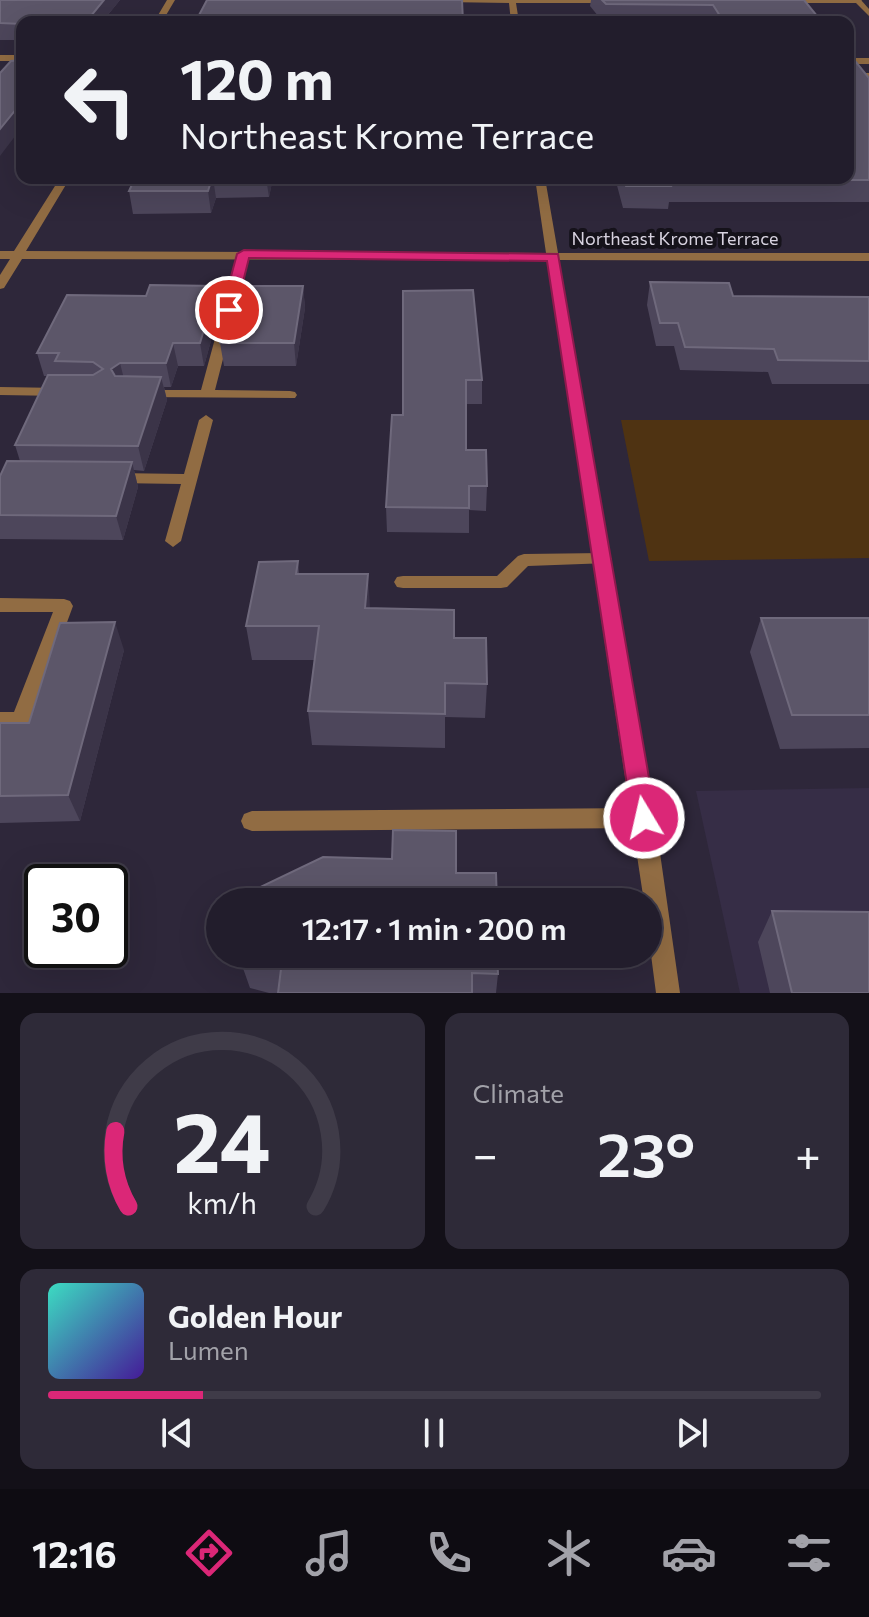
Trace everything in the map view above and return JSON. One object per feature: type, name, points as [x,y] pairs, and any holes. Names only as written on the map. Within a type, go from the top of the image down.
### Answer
[{"type":"street","points":[[433,0],[622,1]]},
{"type":"street","points":[[780,1],[858,1],[869,14]]},
{"type":"street","points":[[0,285],[61,184]]},
{"type":"street","points":[[541,184],[644,818],[668,993]]},
{"type":"street","points":[[207,394],[244,254]]},
{"type":"street","name":"Northeast Krome Terrace","points":[[0,255],[869,257]]},
{"type":"street","points":[[0,391],[71,392]]},
{"type":"street","points":[[126,394],[290,395]]},
{"type":"street","points":[[173,541],[206,420]]},
{"type":"street","points":[[95,478],[190,479]]},
{"type":"street","points":[[403,582],[501,582],[524,560],[603,559]]},
{"type":"street","points":[[0,605],[64,606],[21,720],[0,720]]},
{"type":"street","points":[[252,821],[644,818]]},
{"type":"shaded area","points":[[621,420],[869,420],[869,558],[649,561]]},
{"type":"shaded area","points":[[869,788],[869,993],[740,993],[696,791]]},
{"type":"building","points":[[0,0],[104,0],[91,16],[16,16],[16,24],[0,23]]},
{"type":"building","points":[[207,0],[462,0],[463,16],[199,16]]},
{"type":"building","points":[[602,0],[804,0],[817,16],[720,16],[713,5],[606,4]]},
{"type":"building","points":[[16,60],[16,109],[0,129],[0,73],[11,61]]},
{"type":"building","points":[[854,62],[869,78],[869,180],[854,180]]},
{"type":"building","points":[[132,184],[210,184],[208,191],[129,191]]},
{"type":"building","points":[[625,184],[671,186],[626,186]]},
{"type":"building","points":[[650,282],[729,283],[733,296],[869,297],[869,361],[778,360],[774,349],[685,347],[678,323],[660,323]]},
{"type":"building","points":[[150,285],[217,286],[200,343],[173,343],[166,363],[120,363],[111,369],[115,376],[161,377],[138,446],[15,445],[48,375],[93,375],[103,369],[93,362],[55,361],[59,353],[37,353],[67,295],[146,296]]},
{"type":"building","points":[[236,286],[303,286],[294,343],[220,343]]},
{"type":"building","points":[[473,290],[482,380],[466,380],[466,450],[486,450],[487,486],[469,486],[469,508],[386,507],[392,415],[403,415],[403,291]]},
{"type":"building","points":[[7,461],[132,462],[116,516],[0,515],[0,476]]},
{"type":"building","points":[[298,561],[296,574],[368,574],[365,608],[454,610],[454,638],[486,638],[487,684],[445,683],[445,714],[308,711],[319,626],[246,626],[259,562]]},
{"type":"building","points":[[761,618],[869,618],[869,715],[792,715]]},
{"type":"building","points":[[115,622],[68,795],[0,796],[0,723],[29,723],[60,623]]},
{"type":"building","points":[[393,830],[456,831],[456,873],[496,873],[497,888],[258,888],[323,857],[392,859]]},
{"type":"building","points":[[772,911],[869,912],[869,993],[792,993]]},
{"type":"building","points":[[277,968],[498,968],[498,974],[472,973],[472,993],[278,993],[281,969]]},
{"type":"route","points":[[229,310],[244,254],[554,257],[644,818]]}]
